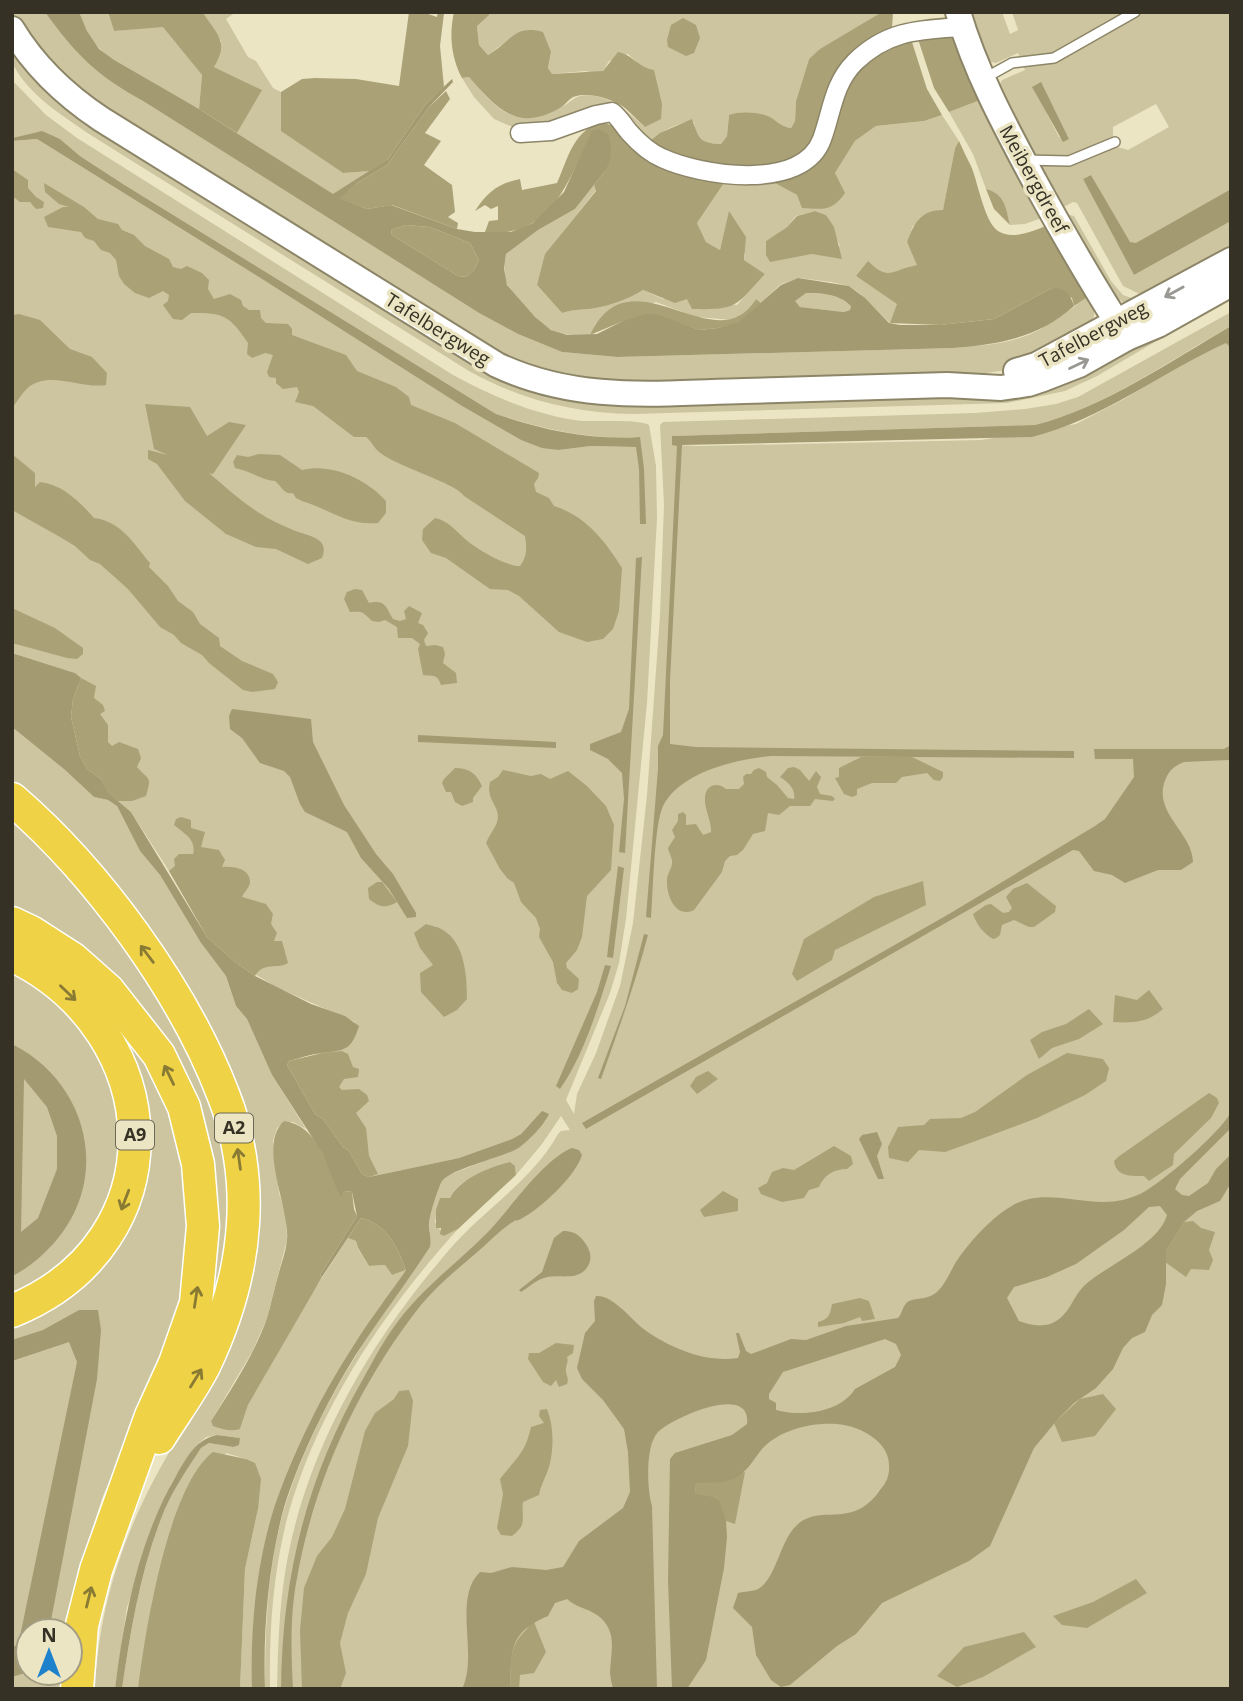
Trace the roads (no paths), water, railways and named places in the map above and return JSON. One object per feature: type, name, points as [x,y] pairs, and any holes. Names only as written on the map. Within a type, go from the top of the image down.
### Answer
[{"type":"highway","name":"A2","points":[[12,799],[38,822],[99,891],[154,963],[208,1057],[225,1096],[236,1137],[242,1177],[244,1222],[239,1260],[225,1317],[203,1367],[121,1498]]},
{"type":"highway","name":"A2","points":[[12,923],[73,959],[108,990],[134,1020],[159,1055],[184,1107],[198,1164],[203,1226],[196,1303],[96,1570],[82,1625],[77,1689]]},
{"type":"highway","name":"A9","points":[[12,955],[55,981],[72,995],[106,1036],[123,1068],[132,1107],[135,1144],[129,1191],[115,1225],[96,1251],[70,1279],[35,1302],[12,1311]]},
{"type":"street","name":"Meibergdreef","points":[[960,20],[982,80],[1024,160],[1122,331]]},
{"type":"street","points":[[520,133],[551,131],[612,112],[647,149],[663,159],[720,173],[755,175],[778,172],[798,165],[815,152],[822,140],[831,104],[844,74],[866,52],[903,33],[960,20]]},
{"type":"street","name":"Tafelbergweg","points":[[12,29],[36,64],[77,103],[435,327],[514,373],[563,388],[619,394],[947,385],[1035,365],[1122,331],[1231,260]]},
{"type":"street","name":"Tafelbergweg","points":[[1122,331],[1158,325],[1231,284]]},
{"type":"lane","points":[[982,80],[1012,63],[1054,58],[1135,12]]},
{"type":"lane","points":[[1024,160],[1069,161],[1115,142]]}]
